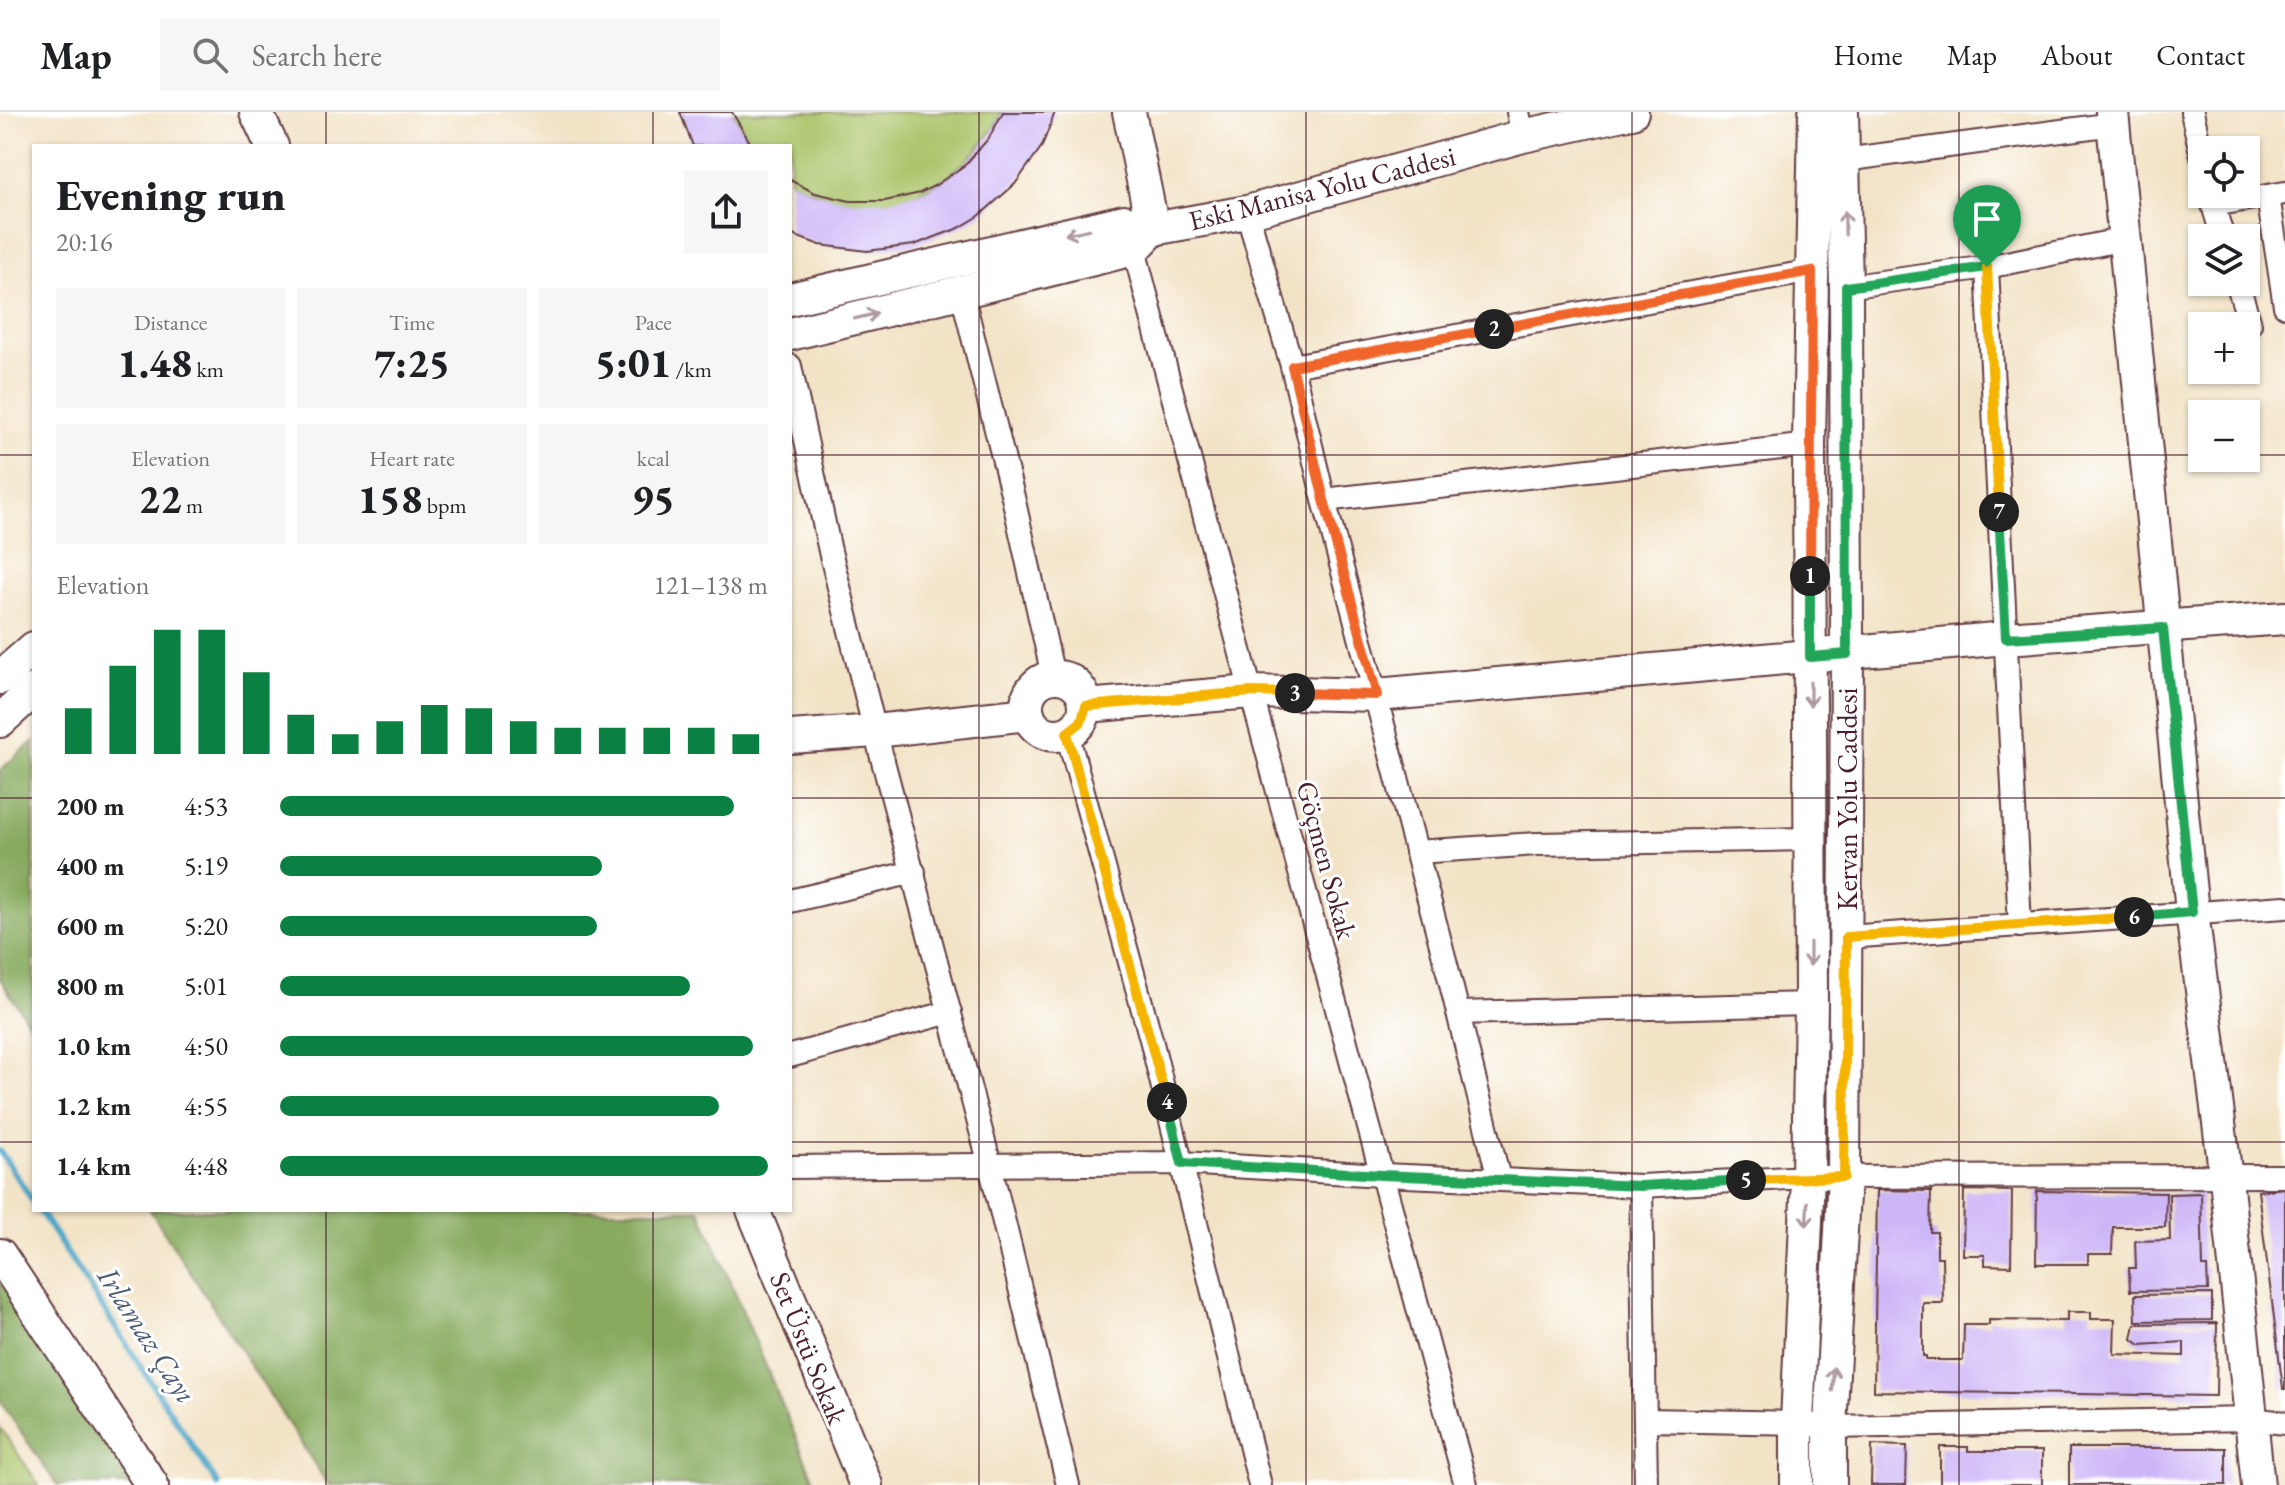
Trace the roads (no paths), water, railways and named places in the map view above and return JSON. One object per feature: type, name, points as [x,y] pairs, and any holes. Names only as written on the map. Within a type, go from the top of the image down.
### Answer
[{"type":"main road","points":[[256,112],[271,144]]},
{"type":"main road","points":[[1129,112],[1144,239]]},
{"type":"main road","name":"Eski Manisa Yolu Caddesi","points":[[792,334],[962,293],[1247,212],[1520,124],[1632,112]]},
{"type":"main road","name":"Kervan Yolu Caddesi","points":[[1797,1485],[1811,1004],[1809,445],[1815,112]]},
{"type":"main road","name":"Kervan Yolu Caddesi","points":[[1830,1485],[1830,1427],[1844,1177],[1847,654],[1842,112]]},
{"type":"main road","points":[[2113,118],[2192,912],[2226,1178],[2258,1485]]},
{"type":"main road","name":"Eski Manisa Yolu Caddesi","points":[[792,299],[1124,221],[1144,239]]},
{"type":"main road","points":[[1086,706],[1251,692],[1377,695],[2006,638],[2285,618]]},
{"type":"main road","points":[[0,678],[32,650]]},
{"type":"main road","points":[[1053,676],[1072,680],[1080,687],[1086,706],[1081,722],[1059,735],[1036,728],[1028,714],[1027,701],[1031,689],[1041,680],[1053,676]]},
{"type":"main road","points":[[0,721],[32,692]]},
{"type":"main road","points":[[792,737],[1028,714]]},
{"type":"main road","name":"Set Üstü Sokak","points":[[754,1212],[866,1485]]},
{"type":"main road","points":[[0,1255],[152,1485]]},
{"type":"street","points":[[2192,112],[2197,136]]},
{"type":"street","points":[[1844,160],[2113,118]]},
{"type":"street","points":[[2276,194],[2285,306]]},
{"type":"street","points":[[1247,212],[1292,366],[1499,1179]]},
{"type":"street","name":"Göçmen Sokak","points":[[1144,239],[1251,692],[1466,1485]]},
{"type":"street","points":[[1846,287],[1987,267],[2125,239]]},
{"type":"street","points":[[1987,267],[2020,926]]},
{"type":"street","points":[[1292,366],[1812,271]]},
{"type":"street","points":[[962,293],[1013,497],[1053,676]]},
{"type":"street","points":[[792,375],[830,551],[990,1165],[1068,1485]]},
{"type":"street","points":[[1324,500],[1809,445]]},
{"type":"street","points":[[1067,733],[1151,1039],[1260,1485]]},
{"type":"street","points":[[1416,852],[1537,844],[1810,839]]},
{"type":"street","points":[[792,901],[914,872]]},
{"type":"street","points":[[1846,937],[2285,907]]},
{"type":"street","points":[[1458,1013],[1811,1004]]},
{"type":"street","points":[[792,1055],[950,1012]]},
{"type":"street","points":[[792,1167],[1182,1163],[1641,1186],[1808,1177],[2285,1176]]},
{"type":"street","points":[[1641,1186],[1646,1485]]},
{"type":"street","points":[[1646,1420],[1797,1423],[1830,1427],[2251,1419],[2285,1423]]},
{"type":"waterway","name":"Irlamaz Çayı","points":[[0,1151],[32,1200]]},
{"type":"waterway","name":"Irlamaz Çayı","points":[[40,1212],[218,1485]]}]
